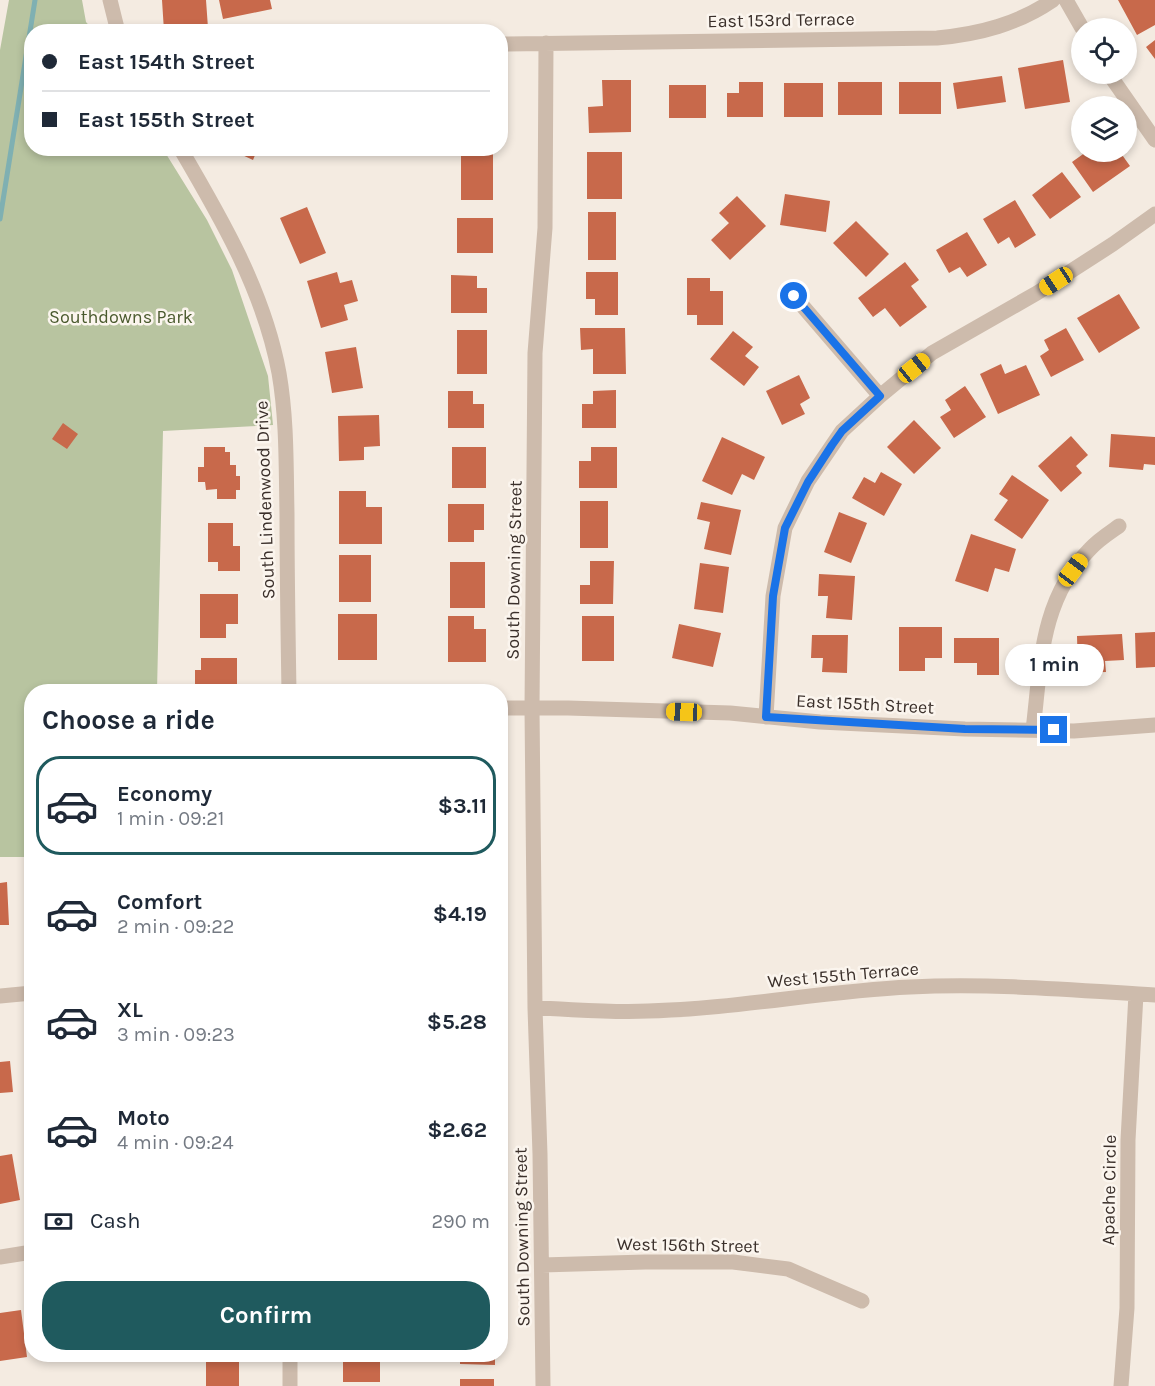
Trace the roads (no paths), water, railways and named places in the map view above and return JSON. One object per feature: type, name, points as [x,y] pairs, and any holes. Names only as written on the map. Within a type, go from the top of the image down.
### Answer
[{"type":"street","points":[[110,0],[116,24]]},
{"type":"street","name":"East 153rd Terrace","points":[[508,44],[963,36],[1012,23],[1053,0]]},
{"type":"street","points":[[1066,0],[1076,18]]},
{"type":"street","name":"South Downing Street","points":[[543,1386],[542,1265],[534,1008],[532,708],[535,353],[545,228],[546,43]]},
{"type":"street","points":[[1116,84],[1155,140]]},
{"type":"street","name":"South Lindenwood Drive","points":[[185,156],[244,264],[264,316],[279,372],[286,440],[289,684]]},
{"type":"street","points":[[766,717],[773,596],[785,528],[808,482],[842,431],[932,353],[1036,293],[1155,214]]},
{"type":"street","points":[[794,296],[880,396]]},
{"type":"street","points":[[1033,730],[1044,635],[1058,594],[1090,549],[1119,526]]},
{"type":"street","name":"East 155th Street","points":[[508,708],[719,713],[954,729],[1074,731],[1155,725]]},
{"type":"street","name":"West 155th Terrace","points":[[534,1008],[647,1012],[735,1005],[822,993],[910,987],[992,985],[1155,995]]},
{"type":"street","points":[[0,996],[24,994]]},
{"type":"street","name":"Apache Circle","points":[[1120,1386],[1127,1308],[1128,1140],[1136,994]]},
{"type":"street","points":[[0,1257],[24,1253]]},
{"type":"street","name":"West 156th Street","points":[[542,1265],[733,1262],[788,1269],[862,1301]]},
{"type":"street","points":[[290,1362],[290,1386]]},
{"type":"waterway","points":[[31,24],[35,0]]},
{"type":"waterway","points":[[0,219],[24,69]]},
{"type":"park label","name":"Southdowns Park","points":[[121,317]]}]
